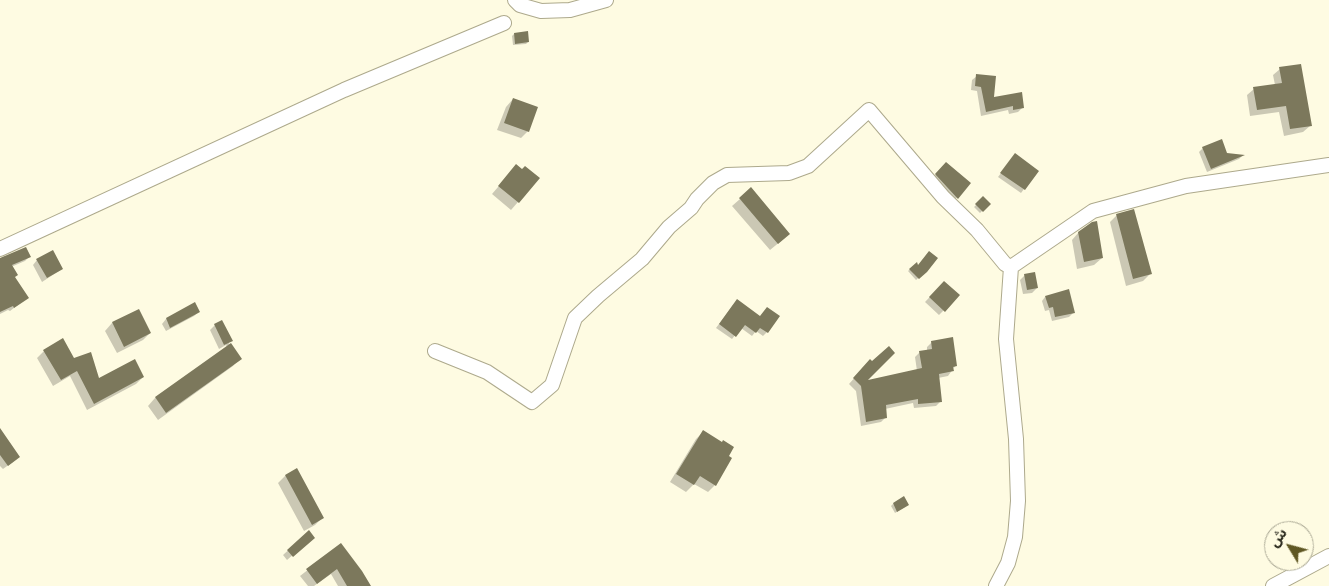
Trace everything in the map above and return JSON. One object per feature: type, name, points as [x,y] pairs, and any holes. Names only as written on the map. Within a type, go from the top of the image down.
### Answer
[{"type":"street","points":[[515,0],[520,5],[541,11],[570,10],[606,0]]},
{"type":"street","points":[[0,249],[344,90],[504,23]]},
{"type":"street","points":[[435,351],[487,372],[532,402],[552,385],[576,318],[598,296],[642,259],[669,226],[691,208],[713,183],[727,175],[789,173],[808,166],[869,110],[943,197],[977,230],[1005,264],[1011,267]]},
{"type":"street","points":[[1011,267],[1093,212],[1186,186],[1329,165]]},
{"type":"street","points":[[996,586],[1008,563],[1015,537],[1018,501],[1016,439],[1006,339],[1011,267]]},
{"type":"street","points":[[1274,586],[1329,556]]},
{"type":"building","points":[[528,31],[529,42],[515,44],[514,33]]},
{"type":"building","points":[[1301,64],[1312,126],[1290,129],[1286,106],[1257,110],[1253,87],[1282,83],[1279,67]]},
{"type":"building","points":[[976,74],[996,76],[994,97],[1022,92],[1024,108],[1013,110],[1013,106],[986,112],[981,87],[975,86]]},
{"type":"building","points":[[513,98],[538,107],[529,132],[504,123]]},
{"type":"building","points":[[1222,139],[1227,153],[1245,155],[1211,169],[1202,147]]},
{"type":"building","points":[[1015,153],[1039,171],[1025,190],[1000,173]]},
{"type":"building","points":[[946,162],[971,183],[958,199],[935,174]]},
{"type":"building","points":[[516,164],[522,169],[525,166],[540,178],[519,203],[498,186]]},
{"type":"building","points":[[751,187],[790,234],[778,244],[739,198]]},
{"type":"building","points":[[983,196],[991,204],[983,212],[975,204]]},
{"type":"building","points":[[1134,209],[1152,274],[1133,279],[1116,214]]},
{"type":"building","points":[[1097,221],[1103,258],[1084,262],[1078,232],[1092,222]]},
{"type":"building","points":[[26,247],[31,257],[12,265],[18,275],[15,277],[29,298],[14,308],[13,306],[0,312],[0,258]]},
{"type":"building","points":[[53,250],[63,269],[47,278],[36,259]]},
{"type":"building","points":[[929,251],[938,258],[919,279],[909,269],[917,262],[918,265]]},
{"type":"building","points":[[1035,272],[1038,288],[1027,290],[1024,274]]},
{"type":"building","points":[[944,281],[960,295],[945,312],[929,297]]},
{"type":"building","points":[[1069,289],[1075,313],[1055,317],[1053,307],[1049,308],[1045,296]]},
{"type":"building","points":[[737,299],[760,316],[767,307],[780,316],[768,333],[760,328],[756,333],[745,325],[736,337],[719,324]]},
{"type":"building","points":[[195,302],[200,312],[170,328],[166,318]]},
{"type":"building","points":[[139,309],[151,333],[124,347],[112,322]]},
{"type":"building","points":[[222,320],[233,341],[224,345],[214,324]]},
{"type":"building","points":[[953,337],[957,366],[953,367],[954,371],[939,374],[942,402],[918,404],[918,399],[886,405],[887,418],[866,422],[861,386],[853,378],[870,359],[872,361],[889,346],[895,353],[868,380],[922,368],[919,351],[932,349],[931,341]]},
{"type":"building","points":[[63,338],[74,358],[91,352],[99,378],[135,359],[144,377],[94,404],[77,371],[61,380],[43,350]]},
{"type":"building","points":[[231,343],[242,359],[166,413],[155,397]]},
{"type":"building","points":[[0,428],[20,457],[8,466],[0,455]]},
{"type":"building","points":[[703,430],[734,447],[729,456],[732,458],[716,486],[700,476],[694,485],[676,474]]},
{"type":"building","points":[[297,468],[324,518],[312,525],[285,475]]},
{"type":"building","points":[[904,496],[909,505],[897,512],[893,503]]},
{"type":"building","points":[[309,530],[315,538],[293,557],[287,550]]},
{"type":"building","points":[[341,543],[371,586],[347,586],[337,569],[317,584],[306,569]]}]
